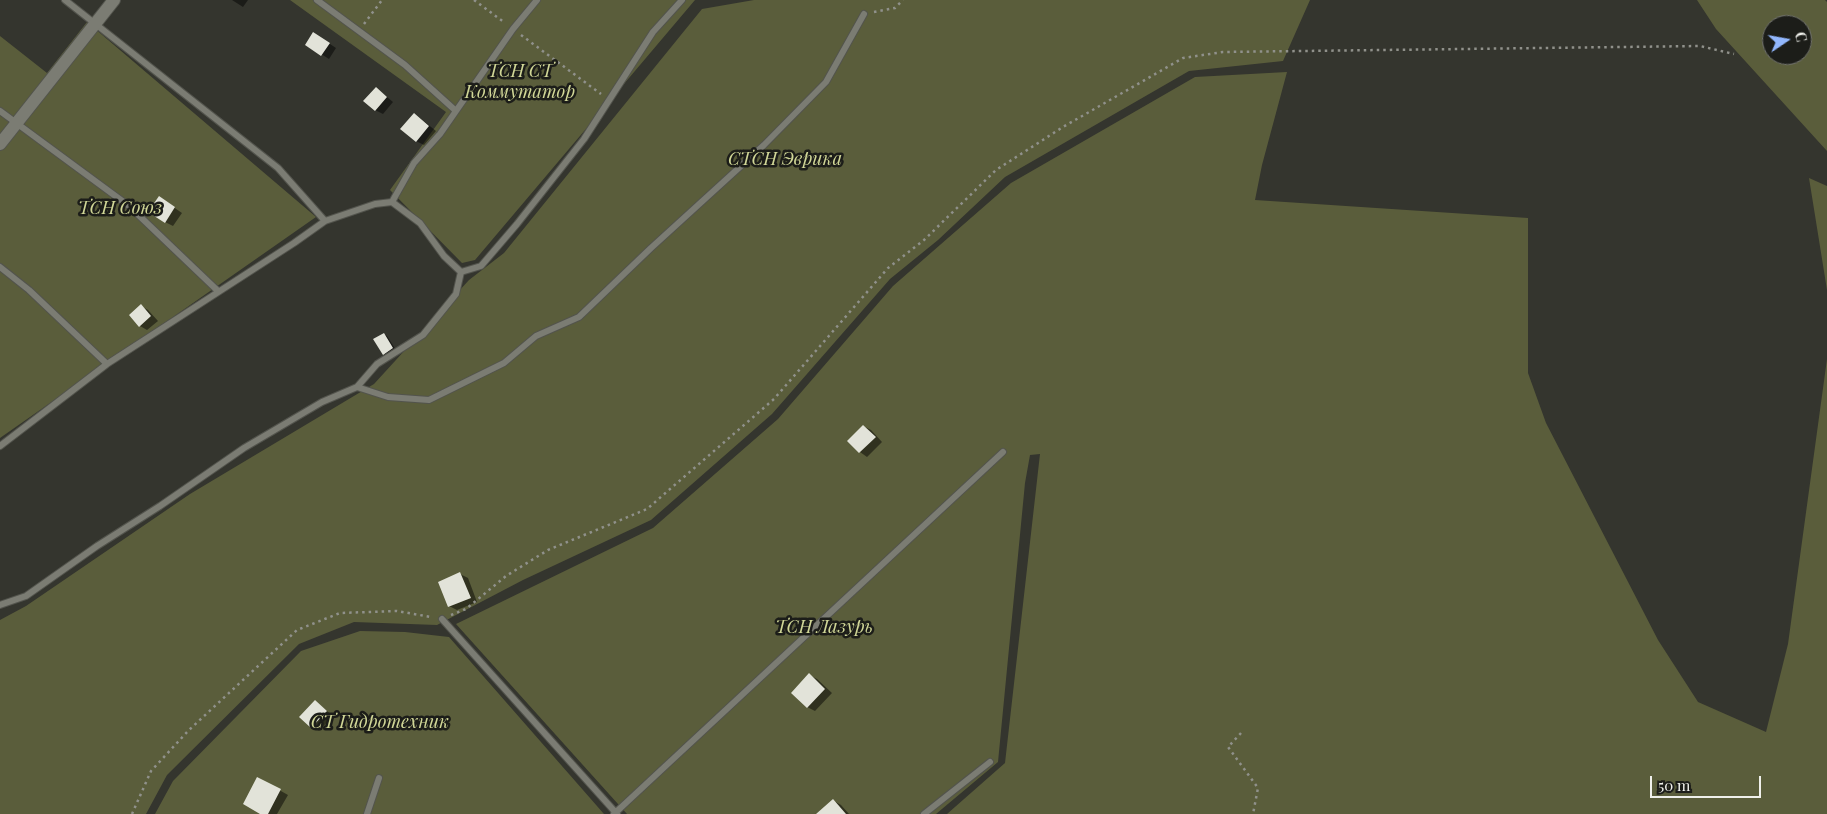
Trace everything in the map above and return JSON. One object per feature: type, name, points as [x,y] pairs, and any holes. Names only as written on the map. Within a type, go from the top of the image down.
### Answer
[{"type":"street","points":[[0,144],[114,0]]},
{"type":"lane","points":[[65,0],[278,168],[324,221]]},
{"type":"lane","points":[[317,0],[405,65],[456,111]]},
{"type":"lane","points":[[392,202],[414,163],[440,134],[513,29],[536,0]]},
{"type":"lane","points":[[461,272],[481,266],[517,224],[584,139],[652,32],[682,0]]},
{"type":"lane","points":[[357,388],[388,398],[429,400],[504,363],[536,336],[579,317],[764,145],[826,82],[864,14]]},
{"type":"lane","points":[[0,111],[129,206],[218,291]]},
{"type":"lane","points":[[0,446],[107,364],[294,243],[324,221],[375,204],[392,202],[420,223],[444,256],[461,272]]},
{"type":"lane","points":[[0,267],[29,290],[107,364]]},
{"type":"lane","points":[[0,605],[26,596],[244,448],[322,402],[357,388],[377,364],[423,335],[456,294],[461,272]]},
{"type":"lane","points":[[442,619],[616,814],[1003,452]]},
{"type":"lane","points":[[924,814],[990,762]]},
{"type":"lane","points":[[367,814],[379,778]]},
{"type":"path","points":[[359,31],[382,0]]},
{"type":"path","points":[[474,0],[609,100]]},
{"type":"path","points":[[864,14],[895,8],[903,0]]},
{"type":"path","points":[[132,814],[151,771],[189,730],[298,630],[340,613],[397,611],[442,619],[466,608],[506,576],[548,550],[647,509],[774,399],[888,268],[924,240],[996,170],[1063,127],[1183,58],[1223,52],[1700,46],[1734,54]]},
{"type":"path","points":[[1241,733],[1228,747],[1258,788],[1253,814]]},
{"type":"green space","name":"ТСН СТ Коммутатор","points":[[290,0],[695,0],[475,260],[462,263],[390,190],[446,112]]},
{"type":"green space","name":"СТСН Эврика","points":[[754,0],[1310,0],[1283,61],[1189,71],[1005,177],[938,240],[890,279],[772,414],[651,520],[523,580],[437,625],[354,622],[299,644],[167,775],[146,814],[0,814],[0,620],[26,606],[190,494],[374,384],[469,280],[504,253],[702,9]]},
{"type":"green space","points":[[1697,0],[1825,0],[1827,2],[1827,151],[1716,29]]},
{"type":"green space","name":"ТСН Союз","points":[[87,22],[316,217],[0,438],[0,36],[47,73]]},
{"type":"green space","name":"ТСН Лазурь","points":[[1287,72],[1262,165],[1255,200],[1528,218],[1528,373],[1546,423],[1658,640],[1698,702],[1766,732],[1788,644],[1827,359],[1827,814],[947,814],[1005,763],[1040,454],[1030,455],[1025,483],[998,762],[936,814],[627,814],[456,624],[653,528],[778,419],[893,286],[1011,183],[1195,77]]},
{"type":"green space","points":[[1809,178],[1827,186],[1827,290]]},
{"type":"green space","name":"СТ Гидротехник","points":[[360,631],[405,632],[449,637],[604,814],[155,814],[173,781],[301,651]]},
{"type":"building","points":[[313,32],[330,43],[321,56],[305,45]]},
{"type":"building","points":[[376,87],[387,97],[375,111],[363,101]]},
{"type":"building","points":[[414,113],[429,126],[416,142],[400,129]]},
{"type":"building","points":[[159,196],[175,207],[165,223],[148,212]]},
{"type":"building","points":[[141,304],[151,316],[139,327],[129,315]]},
{"type":"building","points":[[384,333],[393,348],[383,355],[373,339]]},
{"type":"building","points":[[863,425],[876,437],[859,453],[847,441]]},
{"type":"building","points":[[460,572],[471,598],[448,607],[438,582]]},
{"type":"building","points":[[809,673],[825,689],[807,708],[791,693]]},
{"type":"building","points":[[315,700],[327,711],[311,728],[299,717]]},
{"type":"building","points":[[257,777],[281,789],[268,814],[260,814],[243,804]]},
{"type":"building","points":[[833,799],[846,814],[816,814]]}]
